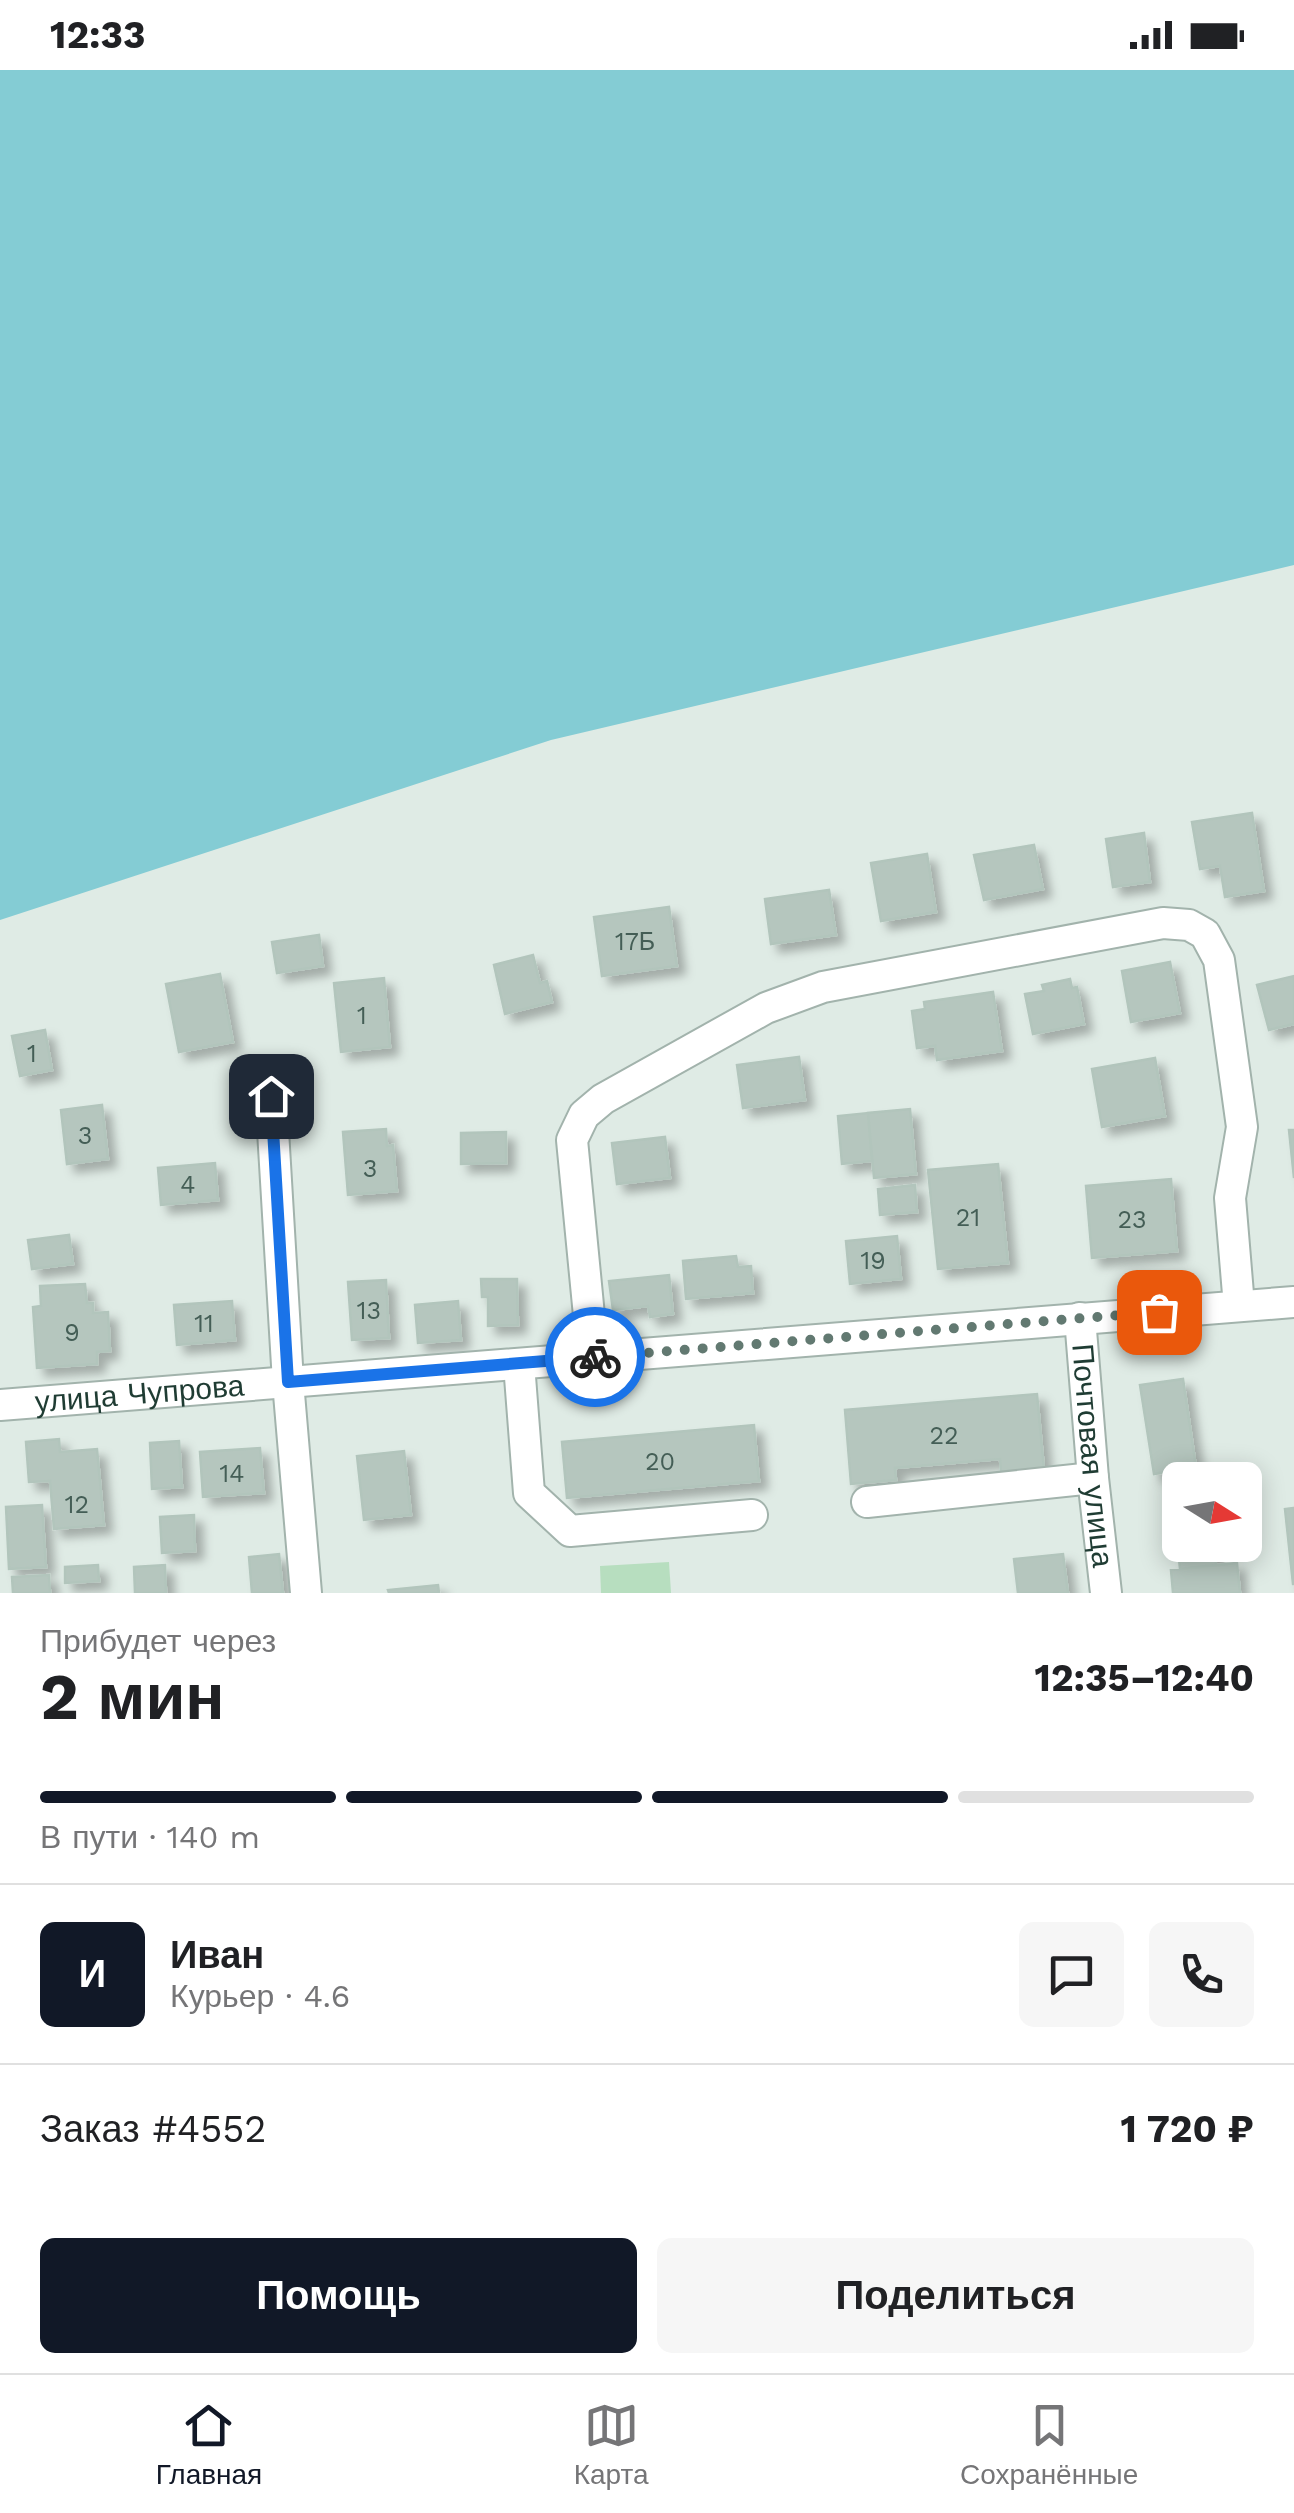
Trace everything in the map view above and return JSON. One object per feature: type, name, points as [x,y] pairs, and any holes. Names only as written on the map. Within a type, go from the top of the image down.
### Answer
[{"type":"street","points":[[592,1357],[572,1140],[584,1115],[603,1099],[766,1008],[823,988],[1163,923],[1189,925],[1205,934],[1219,960],[1242,1127],[1230,1198],[1239,1306]]},
{"type":"street","points":[[271,1096],[288,1382],[306,1593]]},
{"type":"street","name":"улица Чупрова","points":[[0,1406],[1294,1302]]},
{"type":"street","name":"Почтовая улица","points":[[1080,1318],[1106,1593]]},
{"type":"street","points":[[519,1364],[529,1493],[570,1531],[752,1516]]},
{"type":"street","points":[[867,1502],[1093,1478]]},
{"type":"green space","points":[[669,1562],[671,1593],[601,1593],[600,1566]]},
{"type":"water","points":[[0,70],[1294,70],[1294,565],[551,740],[0,920]]},
{"type":"building","points":[[1252,813],[1264,891],[1225,897],[1220,866],[1200,869],[1192,822]]},
{"type":"building","points":[[1144,833],[1150,882],[1113,887],[1106,839]]},
{"type":"building","points":[[1034,845],[1043,889],[984,900],[974,855]]},
{"type":"building","points":[[927,854],[936,912],[881,921],[871,863]]},
{"type":"building","points":[[829,890],[836,935],[771,944],[765,899]]},
{"type":"building","points":[[669,907],[677,966],[602,976],[594,917]]},
{"type":"building","points":[[319,935],[323,966],[277,973],[272,942]]},
{"type":"building","points":[[533,955],[540,983],[547,981],[552,1002],[505,1014],[494,965]]},
{"type":"building","points":[[1170,962],[1180,1013],[1131,1022],[1122,971]]},
{"type":"building","points":[[220,974],[233,1042],[179,1052],[166,984]]},
{"type":"building","points":[[1294,976],[1294,1024],[1269,1030],[1257,985]]},
{"type":"building","points":[[384,978],[390,1047],[341,1052],[334,983]]},
{"type":"building","points":[[1070,979],[1072,988],[1077,987],[1084,1024],[1033,1034],[1025,994],[1044,991],[1042,985]]},
{"type":"building","points":[[993,992],[1002,1051],[937,1060],[935,1046],[917,1048],[912,1011],[925,1009],[924,1002]]},
{"type":"building","points":[[45,1030],[52,1070],[20,1076],[12,1036]]},
{"type":"building","points":[[799,1057],[805,1100],[743,1108],[737,1065]]},
{"type":"building","points":[[1155,1058],[1165,1116],[1102,1127],[1092,1069]]},
{"type":"building","points":[[102,1105],[108,1159],[67,1164],[61,1110]]},
{"type":"building","points":[[910,1109],[916,1174],[874,1178],[868,1113]]},
{"type":"building","points":[[868,1113],[872,1161],[842,1164],[838,1116]]},
{"type":"building","points":[[386,1129],[387,1146],[393,1145],[397,1191],[348,1195],[343,1132]]},
{"type":"building","points":[[1289,1130],[1294,1130],[1294,1178]]},
{"type":"building","points":[[506,1132],[506,1163],[461,1164],[461,1133]]},
{"type":"building","points":[[665,1137],[670,1178],[617,1184],[612,1143]]},
{"type":"building","points":[[215,1163],[218,1200],[161,1205],[158,1168]]},
{"type":"building","points":[[998,1164],[1008,1263],[938,1269],[928,1170]]},
{"type":"building","points":[[1171,1179],[1177,1251],[1092,1258],[1086,1186]]},
{"type":"building","points":[[915,1185],[917,1212],[880,1215],[878,1189]]},
{"type":"building","points":[[69,1235],[73,1264],[32,1269],[28,1240]]},
{"type":"building","points":[[897,1236],[901,1279],[850,1284],[846,1241]]},
{"type":"building","points":[[736,1256],[738,1267],[751,1266],[753,1293],[686,1299],[683,1261]]},
{"type":"building","points":[[669,1275],[673,1314],[650,1317],[648,1306],[613,1310],[609,1281]]},
{"type":"building","points":[[481,1279],[517,1279],[518,1325],[488,1326],[488,1297],[482,1297]]},
{"type":"building","points":[[386,1280],[389,1338],[352,1340],[348,1282]]},
{"type":"building","points":[[85,1284],[87,1303],[93,1303],[93,1313],[108,1312],[110,1351],[97,1352],[97,1364],[37,1368],[33,1307],[41,1306],[40,1286]]},
{"type":"building","points":[[232,1301],[235,1340],[177,1345],[174,1305]]},
{"type":"building","points":[[458,1301],[461,1340],[418,1343],[415,1305]]},
{"type":"building","points":[[1183,1379],[1195,1462],[1162,1462],[1162,1473],[1154,1474],[1140,1385]]},
{"type":"building","points":[[1037,1394],[1044,1469],[1001,1473],[1000,1459],[895,1468],[896,1480],[851,1484],[845,1410]]},
{"type":"building","points":[[754,1425],[759,1481],[567,1498],[562,1442]]},
{"type":"building","points":[[59,1439],[60,1452],[97,1449],[104,1525],[54,1529],[50,1481],[29,1482],[26,1442]]},
{"type":"building","points":[[179,1441],[182,1487],[152,1489],[150,1443]]},
{"type":"building","points":[[260,1448],[264,1493],[203,1497],[200,1452]]},
{"type":"building","points":[[404,1451],[411,1515],[364,1520],[357,1456]]},
{"type":"building","points":[[42,1505],[46,1567],[9,1569],[6,1507]]},
{"type":"building","points":[[1294,1508],[1294,1584],[1293,1584],[1285,1509]]},
{"type":"building","points":[[194,1515],[195,1551],[162,1553],[160,1517]]},
{"type":"building","points":[[279,1554],[283,1593],[252,1593],[249,1557]]},
{"type":"building","points":[[1063,1554],[1068,1593],[1018,1593],[1014,1559]]},
{"type":"building","points":[[1179,1562],[1216,1562],[1216,1565],[1180,1569]]},
{"type":"building","points":[[1237,1563],[1240,1593],[1173,1593],[1171,1570]]},
{"type":"building","points":[[98,1565],[99,1581],[65,1583],[65,1567]]},
{"type":"building","points":[[165,1565],[166,1593],[135,1593],[134,1567]]},
{"type":"building","points":[[49,1575],[50,1593],[13,1593],[12,1577]]},
{"type":"building","points":[[438,1585],[439,1593],[388,1590]]},
{"type":"way so far","points":[[595,1357],[1159,1312]]},
{"type":"route","points":[[271,1096],[288,1382],[595,1357]]}]
